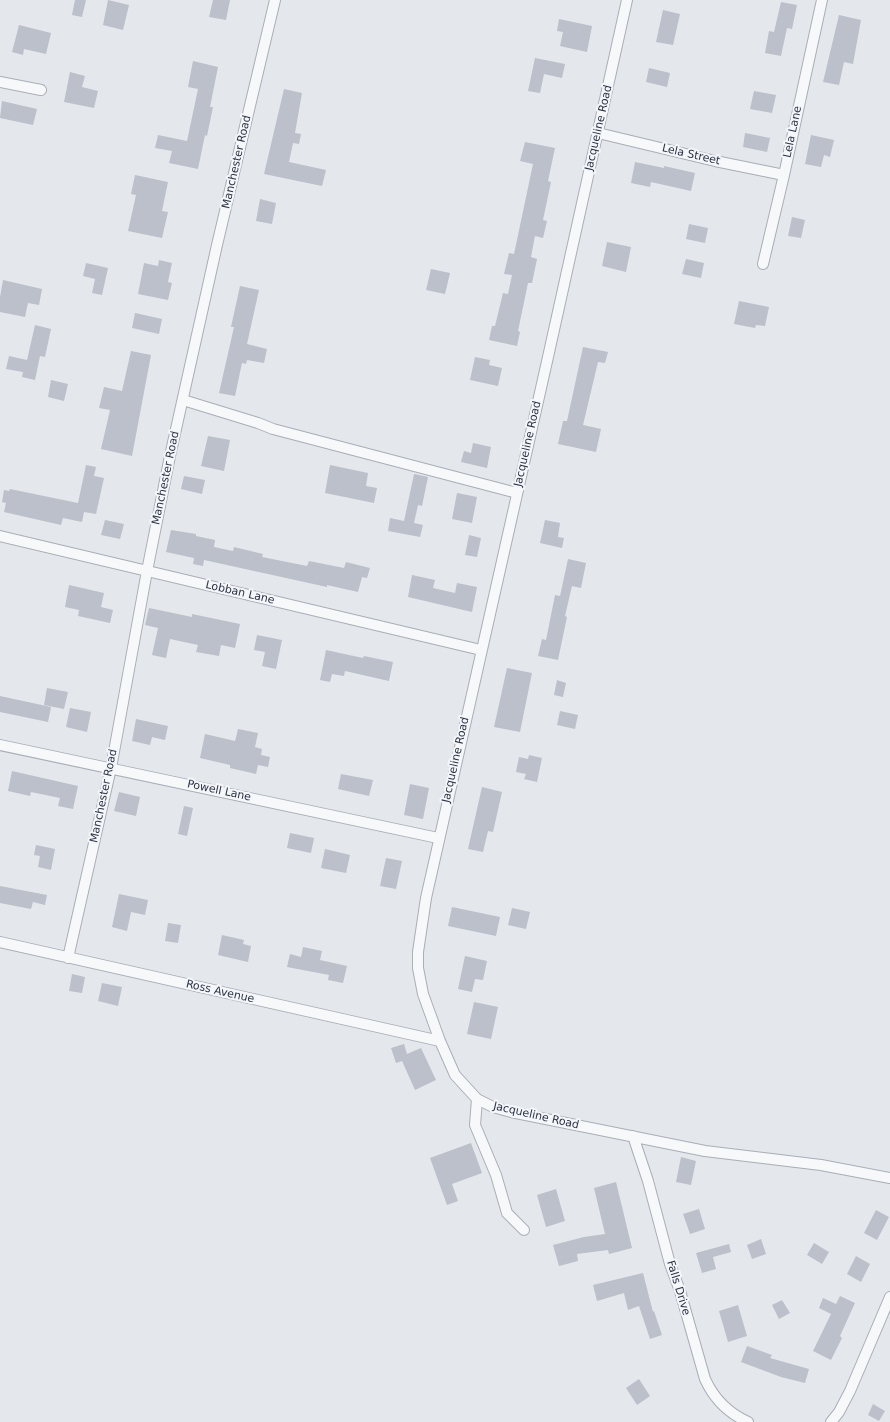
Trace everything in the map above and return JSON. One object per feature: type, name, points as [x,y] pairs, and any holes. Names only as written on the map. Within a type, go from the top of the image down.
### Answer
[{"type":"street","name":"Manchester Road","points":[[68,958],[111,768],[147,571],[183,400],[217,245],[275,0]]},
{"type":"street","name":"Jacqueline Road","points":[[628,0],[438,838],[426,898],[418,952],[418,968],[423,994],[440,1041],[455,1075],[477,1099],[493,1107],[705,1151],[821,1165],[890,1178]]},
{"type":"street","name":"Lela Lane","points":[[763,264],[822,0]]},
{"type":"street","points":[[0,82],[41,90]]},
{"type":"street","name":"Lela Street","points":[[598,134],[784,175]]},
{"type":"street","points":[[183,400],[258,423],[273,430],[517,493]]},
{"type":"street","name":"Lobban Lane","points":[[0,536],[481,650]]},
{"type":"street","name":"Powell Lane","points":[[0,745],[438,838]]},
{"type":"street","name":"Ross Avenue","points":[[0,942],[440,1041]]},
{"type":"street","points":[[477,1099],[475,1125],[496,1175],[507,1213],[524,1230]]},
{"type":"street","name":"Falls Drive","points":[[633,1136],[648,1181],[670,1264],[680,1291],[705,1379],[710,1390],[728,1411],[748,1422]]},
{"type":"street","points":[[831,1422],[839,1412],[850,1391],[890,1297]]},
{"type":"building","points":[[75,0],[86,0],[82,17],[72,15]]},
{"type":"building","points":[[108,0],[129,5],[123,30],[103,25]]},
{"type":"building","points":[[213,0],[230,0],[226,20],[209,17]]},
{"type":"building","points":[[781,2],[797,5],[792,29],[787,28],[781,56],[765,53],[769,31],[774,32]]},
{"type":"building","points":[[663,10],[680,14],[673,45],[656,42]]},
{"type":"building","points":[[839,15],[861,20],[853,64],[844,62],[839,85],[823,82]]},
{"type":"building","points":[[559,19],[592,26],[587,52],[560,46],[563,32],[557,31]]},
{"type":"building","points":[[19,25],[51,33],[46,54],[24,49],[23,55],[12,52]]},
{"type":"building","points":[[535,58],[565,64],[562,78],[544,74],[540,93],[528,91]]},
{"type":"building","points":[[193,61],[218,67],[210,107],[213,107],[198,169],[169,163],[172,151],[155,148],[158,135],[187,141],[198,89],[188,87]]},
{"type":"building","points":[[649,68],[670,73],[667,87],[646,82]]},
{"type":"building","points":[[70,72],[85,76],[82,87],[98,91],[94,108],[64,102]]},
{"type":"building","points":[[284,89],[302,93],[295,133],[301,134],[299,144],[293,143],[289,162],[326,170],[322,186],[264,174]]},
{"type":"building","points":[[754,91],[776,95],[772,113],[750,109]]},
{"type":"building","points":[[2,101],[37,109],[33,125],[0,118]]},
{"type":"building","points":[[745,133],[770,138],[767,152],[743,147]]},
{"type":"building","points":[[811,135],[834,140],[830,157],[824,155],[821,167],[805,164]]},
{"type":"building","points":[[525,142],[555,148],[548,181],[551,182],[543,220],[547,221],[543,238],[535,236],[531,257],[537,259],[532,283],[528,283],[518,331],[520,332],[517,346],[489,340],[492,326],[495,326],[503,293],[508,294],[512,275],[504,274],[509,253],[514,254],[533,164],[520,161]]},
{"type":"building","points":[[635,162],[664,168],[664,166],[695,173],[691,191],[651,182],[650,187],[631,183]]},
{"type":"building","points":[[135,175],[168,182],[162,211],[168,212],[162,238],[128,231],[136,195],[131,194]]},
{"type":"building","points":[[260,199],[276,203],[272,224],[256,221]]},
{"type":"building","points":[[792,217],[805,220],[801,238],[788,236]]},
{"type":"building","points":[[689,224],[708,228],[705,243],[686,239]]},
{"type":"building","points":[[607,242],[631,247],[626,272],[602,266]]},
{"type":"building","points":[[686,259],[704,263],[701,278],[682,274]]},
{"type":"building","points":[[159,260],[172,263],[168,282],[172,283],[168,300],[138,294],[144,263],[158,266]]},
{"type":"building","points":[[86,263],[108,268],[102,295],[92,293],[95,279],[83,276]]},
{"type":"building","points":[[431,269],[450,273],[445,294],[426,290]]},
{"type":"building","points":[[3,280],[42,289],[39,305],[28,303],[25,317],[0,312],[0,297]]},
{"type":"building","points":[[240,286],[259,290],[247,344],[267,349],[264,363],[247,360],[246,364],[242,363],[235,396],[219,393],[234,327],[231,327]]},
{"type":"building","points":[[739,301],[769,307],[765,326],[756,325],[755,328],[734,324]]},
{"type":"building","points":[[135,313],[162,319],[159,334],[132,328]]},
{"type":"building","points":[[35,325],[51,329],[45,357],[40,356],[35,380],[22,377],[23,372],[6,369],[9,356],[27,360]]},
{"type":"building","points":[[583,347],[608,352],[605,363],[598,362],[583,425],[601,429],[596,452],[558,444],[563,421],[567,421]]},
{"type":"building","points":[[131,351],[151,355],[132,456],[101,449],[110,410],[99,408],[104,387],[122,391]]},
{"type":"building","points":[[475,357],[490,360],[489,365],[502,368],[498,386],[470,380]]},
{"type":"building","points":[[51,380],[68,384],[64,401],[48,397]]},
{"type":"building","points":[[208,436],[230,440],[224,471],[201,466]]},
{"type":"building","points":[[473,443],[491,447],[487,468],[461,462],[464,451],[471,453]]},
{"type":"building","points":[[86,465],[96,467],[94,476],[104,478],[96,514],[84,512],[82,522],[63,518],[61,525],[4,512],[6,503],[2,502],[4,490],[9,491],[10,489],[78,503]]},
{"type":"building","points":[[330,465],[368,473],[366,486],[377,488],[374,503],[325,493]]},
{"type":"building","points":[[414,474],[428,477],[422,506],[418,505],[414,523],[423,525],[420,537],[388,531],[390,518],[404,521]]},
{"type":"building","points":[[184,476],[205,480],[202,494],[181,489]]},
{"type":"building","points":[[457,493],[477,497],[472,523],[452,519]]},
{"type":"building","points":[[105,520],[124,524],[120,539],[101,535]]},
{"type":"building","points":[[545,520],[560,523],[558,537],[564,538],[562,548],[540,543]]},
{"type":"building","points":[[171,530],[196,534],[196,536],[215,540],[214,547],[233,551],[234,547],[263,554],[262,557],[307,566],[309,561],[344,568],[346,562],[370,568],[367,578],[362,577],[358,592],[327,585],[327,587],[204,560],[203,566],[193,564],[194,558],[166,552]]},
{"type":"building","points":[[469,535],[481,538],[477,557],[465,555]]},
{"type":"building","points":[[568,559],[586,563],[581,588],[572,586],[565,616],[567,617],[558,660],[538,656],[542,639],[546,640],[555,595],[560,596]]},
{"type":"building","points":[[412,575],[435,580],[433,588],[455,593],[457,583],[477,587],[472,612],[408,597]]},
{"type":"building","points":[[69,585],[104,593],[101,607],[113,610],[110,623],[78,616],[79,610],[65,607]]},
{"type":"building","points":[[149,608],[192,617],[192,614],[240,624],[235,648],[221,645],[219,656],[196,652],[198,645],[170,639],[166,658],[152,655],[158,628],[145,625]]},
{"type":"building","points":[[257,635],[282,640],[276,669],[262,666],[265,652],[254,650]]},
{"type":"building","points":[[326,650],[363,658],[364,656],[393,662],[389,681],[345,671],[344,676],[332,674],[330,682],[320,680]]},
{"type":"building","points":[[507,668],[532,673],[520,732],[494,727]]},
{"type":"building","points":[[557,680],[566,683],[563,697],[554,695]]},
{"type":"building","points":[[47,688],[68,692],[64,709],[44,705]]},
{"type":"building","points":[[0,696],[51,707],[48,722],[0,712]]},
{"type":"building","points":[[70,708],[91,712],[87,732],[66,727]]},
{"type":"building","points":[[560,711],[578,715],[575,729],[557,725]]},
{"type":"building","points":[[136,719],[168,726],[165,740],[152,737],[150,745],[132,741]]},
{"type":"building","points":[[238,729],[258,733],[255,747],[262,749],[261,755],[270,757],[268,767],[258,765],[256,774],[230,768],[230,765],[200,758],[205,734],[235,741]]},
{"type":"building","points":[[529,755],[542,758],[537,782],[524,779],[526,774],[516,772],[519,757],[528,759]]},
{"type":"building","points":[[12,771],[78,786],[73,809],[58,806],[60,798],[31,792],[30,796],[8,791]]},
{"type":"building","points":[[341,774],[373,780],[369,796],[338,789]]},
{"type":"building","points":[[410,784],[429,788],[423,819],[404,815]]},
{"type":"building","points":[[482,787],[502,792],[493,832],[488,831],[483,852],[468,849]]},
{"type":"building","points":[[119,792],[140,797],[136,816],[114,811]]},
{"type":"building","points":[[184,806],[193,808],[187,836],[178,834]]},
{"type":"building","points":[[290,833],[314,838],[311,853],[287,848]]},
{"type":"building","points":[[36,845],[55,849],[51,870],[38,867],[40,856],[34,855]]},
{"type":"building","points":[[325,849],[350,855],[346,873],[321,868]]},
{"type":"building","points":[[386,858],[402,861],[396,889],[380,886]]},
{"type":"building","points":[[0,886],[47,895],[45,905],[33,902],[31,909],[0,903]]},
{"type":"building","points":[[119,894],[148,900],[145,915],[131,912],[127,931],[112,927]]},
{"type":"building","points":[[452,907],[500,917],[496,936],[448,926]]},
{"type":"building","points":[[512,908],[530,912],[526,929],[508,925]]},
{"type":"building","points":[[168,923],[181,925],[178,943],[165,941]]},
{"type":"building","points":[[222,935],[244,940],[243,944],[251,946],[248,962],[218,955]]},
{"type":"building","points":[[303,947],[322,951],[320,960],[347,966],[343,983],[328,980],[329,975],[287,967],[290,954],[301,957]]},
{"type":"building","points":[[465,956],[487,961],[483,980],[475,979],[472,992],[458,989]]},
{"type":"building","points":[[72,974],[85,977],[82,993],[69,991]]},
{"type":"building","points":[[102,983],[122,987],[118,1006],[98,1001]]},
{"type":"building","points":[[474,1002],[498,1007],[491,1039],[467,1034]]},
{"type":"building","points":[[404,1044],[407,1054],[421,1048],[436,1080],[415,1090],[402,1061],[396,1063],[391,1048]]},
{"type":"building","points":[[471,1143],[482,1173],[452,1184],[458,1201],[447,1205],[430,1158]]},
{"type":"building","points":[[681,1157],[696,1161],[691,1185],[676,1182]]},
{"type":"building","points":[[616,1182],[632,1248],[609,1254],[608,1250],[577,1254],[578,1261],[559,1266],[553,1245],[584,1237],[605,1234],[594,1188]]},
{"type":"building","points":[[556,1189],[565,1221],[546,1227],[537,1195]]},
{"type":"building","points":[[699,1209],[705,1229],[690,1234],[683,1214]]},
{"type":"building","points":[[876,1210],[889,1217],[877,1240],[864,1233]]},
{"type":"building","points":[[761,1239],[766,1254],[752,1259],[747,1245]]},
{"type":"building","points":[[814,1243],[829,1252],[822,1264],[807,1255]]},
{"type":"building","points":[[729,1244],[731,1252],[713,1257],[716,1269],[702,1273],[696,1253]]},
{"type":"building","points":[[856,1256],[870,1264],[861,1282],[847,1274]]},
{"type":"building","points":[[643,1273],[653,1312],[654,1311],[662,1335],[650,1339],[639,1306],[628,1310],[624,1293],[597,1301],[593,1285]]},
{"type":"building","points":[[840,1296],[855,1303],[840,1336],[842,1338],[831,1360],[813,1351],[831,1314],[819,1308],[823,1298],[836,1304]]},
{"type":"building","points":[[782,1300],[790,1313],[779,1319],[772,1305]]},
{"type":"building","points":[[738,1305],[747,1336],[728,1342],[719,1311]]},
{"type":"building","points":[[747,1346],[772,1355],[770,1358],[809,1369],[805,1383],[781,1377],[741,1362]]},
{"type":"building","points":[[639,1379],[650,1396],[637,1405],[626,1388]]},
{"type":"building","points":[[873,1404],[885,1411],[879,1421],[868,1415]]}]
